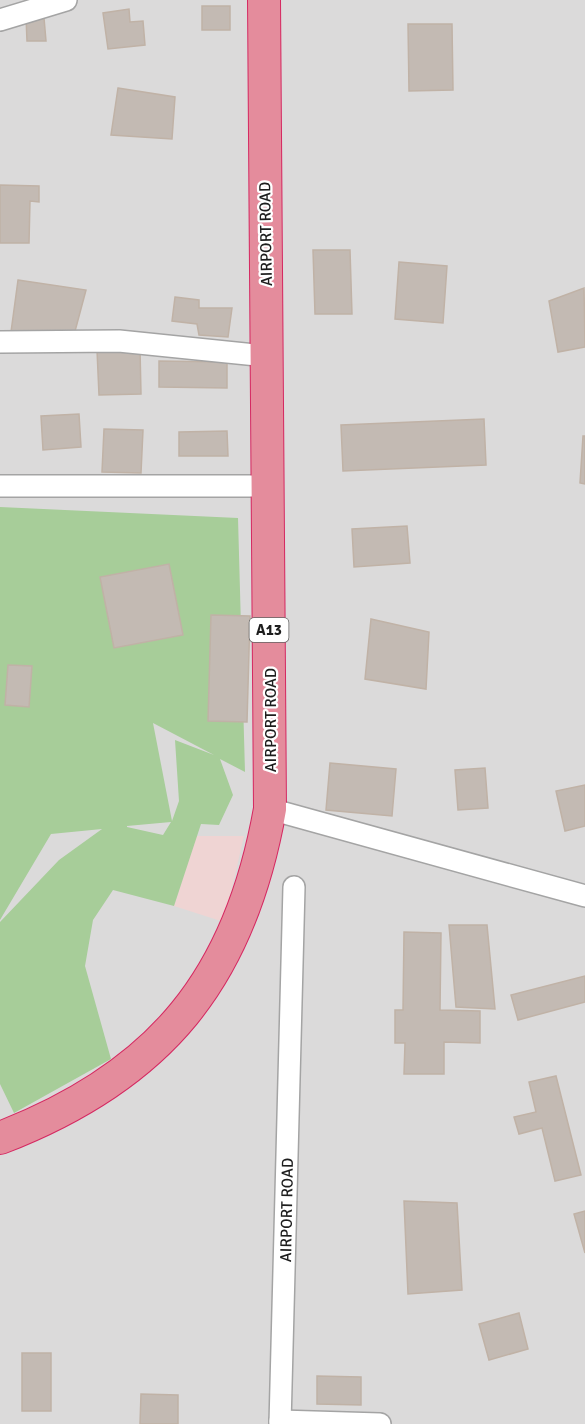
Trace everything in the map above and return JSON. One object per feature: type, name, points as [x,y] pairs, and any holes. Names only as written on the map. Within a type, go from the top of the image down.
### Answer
[{"type":"highway","name":"AIRPORT ROAD","points":[[0,1138],[70,1107],[116,1078],[150,1050],[199,997],[238,927],[260,860],[270,809],[264,0]]},
{"type":"street","points":[[0,20],[66,0]]},
{"type":"street","points":[[0,342],[119,341],[266,356]]},
{"type":"street","points":[[0,486],[266,486]]},
{"type":"street","points":[[270,809],[585,896]]},
{"type":"street","name":"AIRPORT ROAD","points":[[280,1423],[294,887]]},
{"type":"street","points":[[280,1423],[380,1424]]},
{"type":"shaded area","points":[[0,0],[585,0],[585,1424],[0,1424]]},
{"type":"shaded area","points":[[196,836],[244,836],[224,922],[174,906]]},
{"type":"green space","points":[[0,507],[238,518],[245,772],[220,759],[233,795],[219,825],[201,824],[174,906],[113,890],[93,920],[85,966],[111,1059],[14,1113],[0,1084],[0,922],[59,860],[102,829],[51,834],[0,920]],"holes":[[[153,723],[214,755],[175,740],[179,801],[172,821]],[[171,822],[163,835],[127,827],[127,826]]]},
{"type":"building","points":[[202,6],[230,6],[230,30],[202,30]]},
{"type":"building","points":[[129,9],[130,22],[143,21],[145,45],[108,49],[103,13]]},
{"type":"building","points":[[26,17],[44,18],[46,41],[27,41]]},
{"type":"building","points":[[408,24],[452,24],[453,90],[409,91]]},
{"type":"building","points":[[118,88],[175,97],[172,139],[111,135]]},
{"type":"building","points":[[0,185],[39,186],[39,202],[30,201],[29,243],[0,243]]},
{"type":"building","points":[[313,250],[350,250],[352,314],[315,314]]},
{"type":"building","points":[[399,262],[447,266],[443,323],[395,319]]},
{"type":"building","points":[[18,280],[86,290],[74,335],[11,332]]},
{"type":"building","points":[[584,288],[585,347],[558,352],[549,301]]},
{"type":"building","points":[[175,297],[199,300],[199,308],[232,308],[228,337],[199,335],[197,324],[172,321]]},
{"type":"building","points":[[140,349],[141,394],[99,395],[97,350]]},
{"type":"building","points":[[159,361],[227,362],[227,388],[159,387]]},
{"type":"building","points":[[79,414],[81,447],[43,450],[41,416]]},
{"type":"building","points":[[484,419],[486,465],[343,471],[341,425]]},
{"type":"building","points":[[104,429],[143,430],[141,473],[102,472]]},
{"type":"building","points":[[227,431],[228,456],[179,456],[179,432]]},
{"type":"building","points":[[583,436],[585,436],[585,484],[580,483]]},
{"type":"building","points":[[407,526],[410,563],[354,567],[352,529]]},
{"type":"building","points":[[169,564],[183,635],[114,648],[100,577]]},
{"type":"building","points":[[211,615],[250,616],[247,722],[208,721]]},
{"type":"building","points":[[371,619],[429,632],[426,689],[365,679]]},
{"type":"building","points":[[8,665],[32,666],[29,707],[5,705]]},
{"type":"building","points":[[330,763],[396,769],[392,816],[326,810]]},
{"type":"building","points":[[485,768],[488,808],[458,810],[455,770]]},
{"type":"building","points":[[585,785],[585,826],[565,831],[556,791]]},
{"type":"building","points":[[449,925],[487,925],[495,1009],[456,1007]]},
{"type":"building","points":[[404,932],[441,933],[440,1010],[480,1011],[480,1043],[444,1042],[444,1074],[404,1074],[405,1043],[395,1043],[395,1010],[403,1010]]},
{"type":"building","points":[[585,976],[585,1002],[518,1020],[511,995]]},
{"type":"building","points":[[556,1076],[581,1175],[555,1181],[542,1128],[519,1134],[514,1117],[536,1112],[529,1082]]},
{"type":"building","points":[[404,1201],[457,1203],[462,1290],[408,1294]]},
{"type":"building","points":[[585,1211],[585,1253],[574,1214]]},
{"type":"building","points":[[519,1313],[528,1349],[489,1360],[479,1324]]},
{"type":"building","points":[[22,1353],[51,1353],[51,1411],[22,1411]]},
{"type":"building","points":[[317,1376],[361,1377],[361,1405],[317,1404]]},
{"type":"building","points":[[141,1394],[178,1395],[178,1424],[140,1424]]}]
